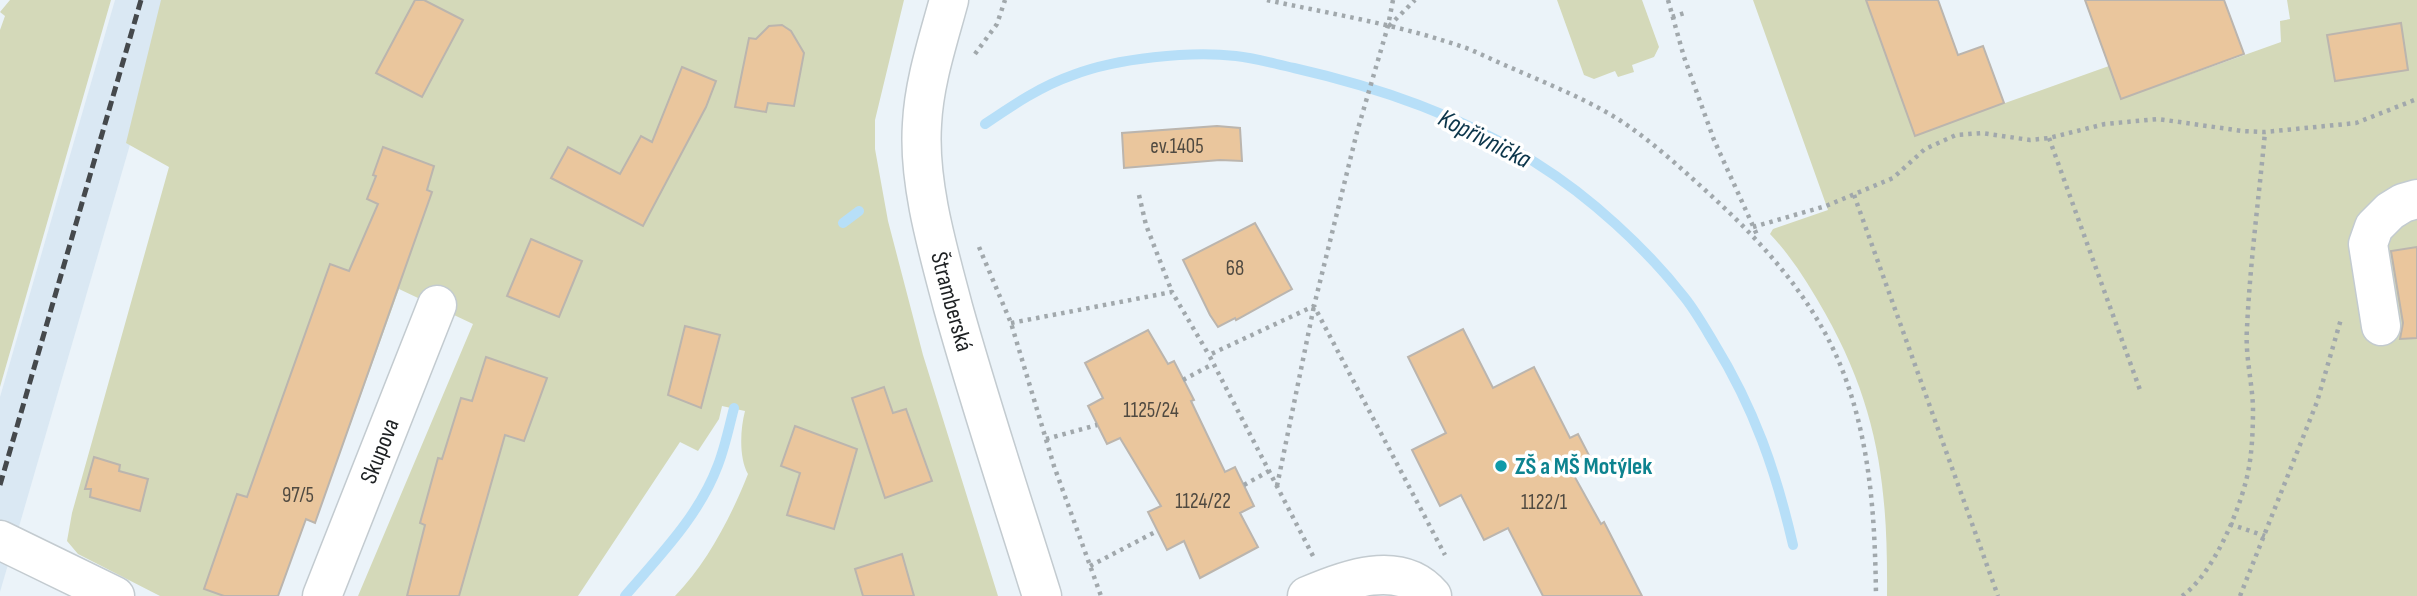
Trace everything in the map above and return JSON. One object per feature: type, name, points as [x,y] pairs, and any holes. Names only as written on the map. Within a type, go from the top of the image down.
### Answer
[{"type":"street","name":"Štramberská","points":[[949,0],[925,96],[922,152],[928,198],[935,237],[967,359],[1042,596]]},
{"type":"street","points":[[2381,326],[2368,244],[2374,227],[2390,211],[2417,199]]},
{"type":"street","name":"Skupova","points":[[322,596],[437,306]]},
{"type":"street","points":[[0,540],[115,596]]},
{"type":"street","points":[[1307,596],[1353,578],[1378,576],[1408,579],[1432,596]]},
{"type":"path","points":[[970,62],[997,24],[1004,0]]},
{"type":"path","points":[[1267,0],[1388,26],[1463,47],[1558,88],[1611,115],[1660,150],[1760,242],[1787,274],[1824,332],[1844,374],[1855,407],[1869,467],[1875,523],[1876,596]]},
{"type":"path","points":[[1277,485],[1314,306],[1357,132],[1394,0]]},
{"type":"path","points":[[1388,26],[1415,0]]},
{"type":"path","points":[[1668,0],[1714,140],[1760,242]]},
{"type":"path","points":[[1672,17],[1688,12]]},
{"type":"path","points":[[1754,228],[1826,206],[1894,178],[1925,149],[1956,135],[1982,133],[2030,140],[2105,124],[2158,120],[2265,132],[2356,123],[2417,99]]},
{"type":"path","points":[[2182,596],[2191,590],[2214,557],[2246,481],[2252,440],[2253,404],[2247,363],[2246,329],[2265,132]]},
{"type":"path","points":[[2049,138],[2140,390]]},
{"type":"path","points":[[1139,195],[1146,225],[1172,292],[1209,355],[1314,559]]},
{"type":"path","points":[[1854,195],[1998,596]]},
{"type":"path","points":[[975,239],[1011,323],[1046,439],[1101,596]]},
{"type":"path","points":[[2240,596],[2317,402],[2347,298],[2375,285]]},
{"type":"path","points":[[1011,323],[1172,292]]},
{"type":"path","points":[[1209,355],[1314,306]]},
{"type":"path","points":[[1314,306],[1447,559]]},
{"type":"path","points":[[1184,380],[1213,363]]},
{"type":"path","points":[[1046,439],[1097,425]]},
{"type":"path","points":[[1244,485],[1269,471]]},
{"type":"path","points":[[2230,524],[2264,536]]},
{"type":"path","points":[[1089,566],[1157,531]]},
{"type":"shaded area","points":[[115,0],[172,0],[0,592],[0,397]]},
{"type":"green space","points":[[10,0],[111,0],[0,387],[0,30],[5,16],[0,12]]},
{"type":"green space","points":[[161,0],[904,0],[875,120],[875,149],[888,221],[923,355],[998,596],[675,596],[698,569],[717,539],[748,474],[741,444],[745,411],[722,406],[719,419],[698,451],[680,442],[578,596],[358,596],[473,324],[399,289],[315,523],[305,520],[278,596],[160,596],[78,554],[67,541],[72,513],[169,167],[126,143]]},
{"type":"green space","points":[[1557,0],[1642,0],[1659,47],[1654,57],[1632,65],[1634,72],[1618,77],[1615,71],[1594,79],[1584,75]]},
{"type":"green space","points":[[1753,0],[1866,0],[1915,135],[2109,66],[2121,99],[2281,42],[2280,21],[2290,19],[2287,0],[2417,0],[2417,596],[1887,596],[1882,484],[1869,416],[1858,383],[1825,313],[1800,272],[1770,234],[1773,229],[1828,210]]},
{"type":"building","points":[[415,0],[424,0],[463,20],[422,97],[376,73]]},
{"type":"building","points":[[1866,0],[1938,0],[1958,55],[1983,46],[2004,103],[1915,136]]},
{"type":"building","points":[[2085,0],[2224,0],[2244,54],[2121,99]]},
{"type":"building","points":[[2401,23],[2408,70],[2335,81],[2327,35]]},
{"type":"building","points":[[782,25],[791,31],[804,53],[794,106],[768,103],[766,112],[735,107],[749,38],[756,39],[769,26]]},
{"type":"building","points":[[682,67],[716,81],[706,107],[643,226],[551,178],[568,147],[620,174],[641,136],[652,142]]},
{"type":"building","points":[[1217,126],[1240,128],[1242,161],[1220,160],[1124,168],[1122,133]]},
{"type":"building","points":[[383,147],[434,166],[427,190],[432,192],[315,523],[306,519],[278,596],[224,596],[204,589],[237,494],[247,497],[330,264],[349,271],[378,204],[367,199]]},
{"type":"building","points":[[1255,223],[1292,289],[1218,327],[1183,260]]},
{"type":"building","points":[[531,239],[582,261],[559,317],[507,296]]},
{"type":"building","points":[[2417,247],[2417,338],[2400,339],[2403,323],[2391,251]]},
{"type":"building","points":[[685,326],[720,335],[701,408],[668,395]]},
{"type":"building","name":"ZŠ a MŠ Motýlek","points":[[1463,329],[1493,388],[1534,367],[1570,438],[1578,434],[1592,461],[1572,472],[1601,524],[1604,522],[1642,596],[1543,596],[1508,528],[1484,540],[1461,495],[1440,506],[1412,450],[1446,433],[1408,357]]},
{"type":"building","points":[[1148,330],[1168,364],[1174,361],[1225,472],[1235,467],[1254,506],[1240,513],[1258,547],[1200,578],[1184,541],[1167,550],[1148,512],[1161,506],[1120,438],[1107,444],[1088,406],[1103,398],[1085,363]]},
{"type":"building","points":[[486,357],[547,378],[524,441],[505,435],[459,596],[407,596],[425,525],[420,523],[438,458],[442,459],[461,398],[472,401]]},
{"type":"building","points":[[884,387],[893,413],[906,409],[932,481],[885,498],[852,398]]},
{"type":"building","points":[[795,426],[857,449],[834,529],[787,515],[800,473],[781,466]]},
{"type":"building","points":[[94,457],[120,465],[119,471],[148,479],[140,511],[90,497],[91,489],[85,489]]},
{"type":"building","points":[[902,554],[914,596],[863,596],[855,569]]},
{"type":"waterway","name":"Kopřivnička","points":[[985,124],[1038,90],[1091,69],[1132,60],[1197,54],[1258,60],[1357,84],[1449,117],[1508,146],[1556,176],[1616,224],[1653,260],[1685,298],[1728,367],[1752,416],[1779,491],[1793,545]]},
{"type":"waterway","name":"Kopřivnička","points":[[843,223],[859,211]]},
{"type":"waterway","name":"Kopřivnička","points":[[625,596],[678,534],[710,484],[734,408]]},
{"type":"railway","points":[[0,485],[141,0]]},
{"type":"place","name":"ZŠ a MŠ Motýlek","points":[[1501,466]]}]
